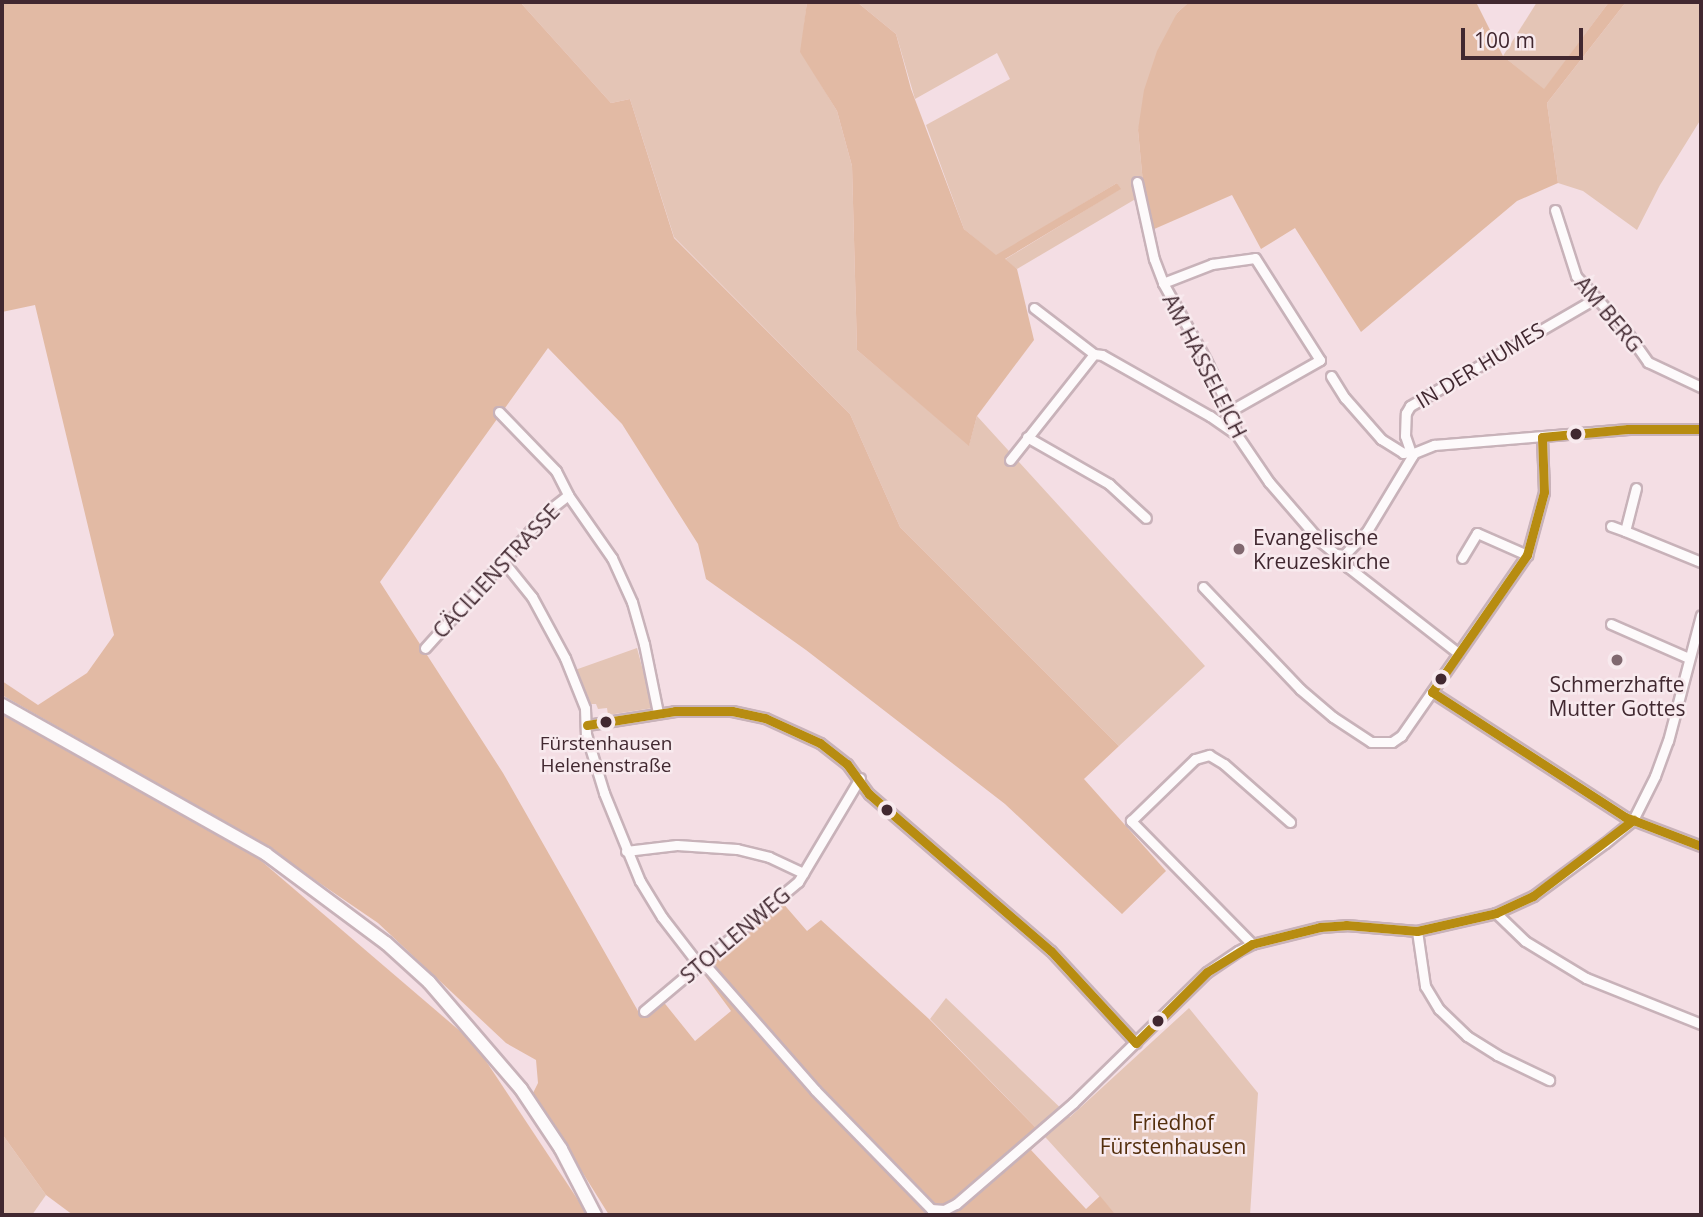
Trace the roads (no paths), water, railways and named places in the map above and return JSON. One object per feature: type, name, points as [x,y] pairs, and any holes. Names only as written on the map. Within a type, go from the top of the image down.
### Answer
[{"type":"main road","points":[[2,705],[266,854],[387,943],[429,982],[521,1089],[561,1149],[595,1215]]},
{"type":"street","name":"AM HASSELEICH","points":[[1137,182],[1151,246],[1163,283],[1230,411],[1237,435],[1269,482],[1321,542],[1336,554],[1344,555],[1348,567],[1458,653]]},
{"type":"street","name":"AM BERG","points":[[1555,210],[1570,266],[1648,362],[1701,387]]},
{"type":"street","points":[[1163,283],[1212,264],[1255,258],[1320,360],[1230,411]]},
{"type":"street","name":"IN DER HUMES","points":[[1410,454],[1405,422],[1410,406],[1596,298]]},
{"type":"street","points":[[1034,308],[1094,354],[1102,355],[1210,416],[1237,435]]},
{"type":"street","points":[[1010,460],[1094,354]]},
{"type":"street","points":[[1331,376],[1345,398],[1381,439],[1403,453],[1410,454],[1434,445],[1628,429],[1701,429]]},
{"type":"street","points":[[499,412],[556,471],[568,495],[612,558],[632,602],[644,644],[658,713]]},
{"type":"street","points":[[1027,437],[1109,484],[1146,518]]},
{"type":"street","points":[[1203,587],[1300,689],[1333,718],[1371,742],[1381,744],[1401,736],[1527,555],[1544,492],[1542,437]]},
{"type":"street","points":[[1344,555],[1367,531],[1410,454]]},
{"type":"street","points":[[1625,531],[1636,488]]},
{"type":"street","name":"CÄCILIENSTRASSE","points":[[425,648],[549,510],[568,495]]},
{"type":"street","points":[[1611,526],[1701,562]]},
{"type":"street","points":[[1462,558],[1477,533],[1527,555]]},
{"type":"street","points":[[503,561],[533,597],[552,631],[585,708],[586,734],[626,851],[662,917],[699,965],[708,968],[815,1090],[931,1209],[944,1210],[957,1204],[1073,1103],[1208,972],[1252,944],[1320,926],[1346,925],[1417,931],[1496,913],[1533,896],[1633,820],[1668,741],[1701,615]]},
{"type":"street","points":[[1611,624],[1689,658]]},
{"type":"street","points":[[1432,692],[1633,820],[1701,846]]},
{"type":"street","points":[[587,725],[658,713],[732,711],[765,718],[820,743],[860,778],[869,794],[1051,951],[1136,1043]]},
{"type":"street","points":[[1252,944],[1131,821],[1195,759],[1209,755],[1224,764],[1290,822]]},
{"type":"street","name":"STOLLENWEG","points":[[644,1011],[798,883],[860,778]]},
{"type":"street","points":[[626,851],[677,845],[725,848],[769,857],[804,873]]},
{"type":"street","points":[[1496,913],[1525,941],[1579,974],[1701,1024]]},
{"type":"street","points":[[1417,931],[1425,986],[1439,1009],[1467,1036],[1497,1055],[1549,1080]]},
{"type":"place","name":"Evangelische Kreuzeskirche","points":[[1239,549]]},
{"type":"place","name":"Schmerzhafte Mutter Gottes","points":[[1617,660]]},
{"type":"place","name":"Fürstenhausen Helenenstraße","points":[[606,722]]},
{"type":"park label","name":"Friedhof Fürstenhausen","points":[[1173,1134]]}]
